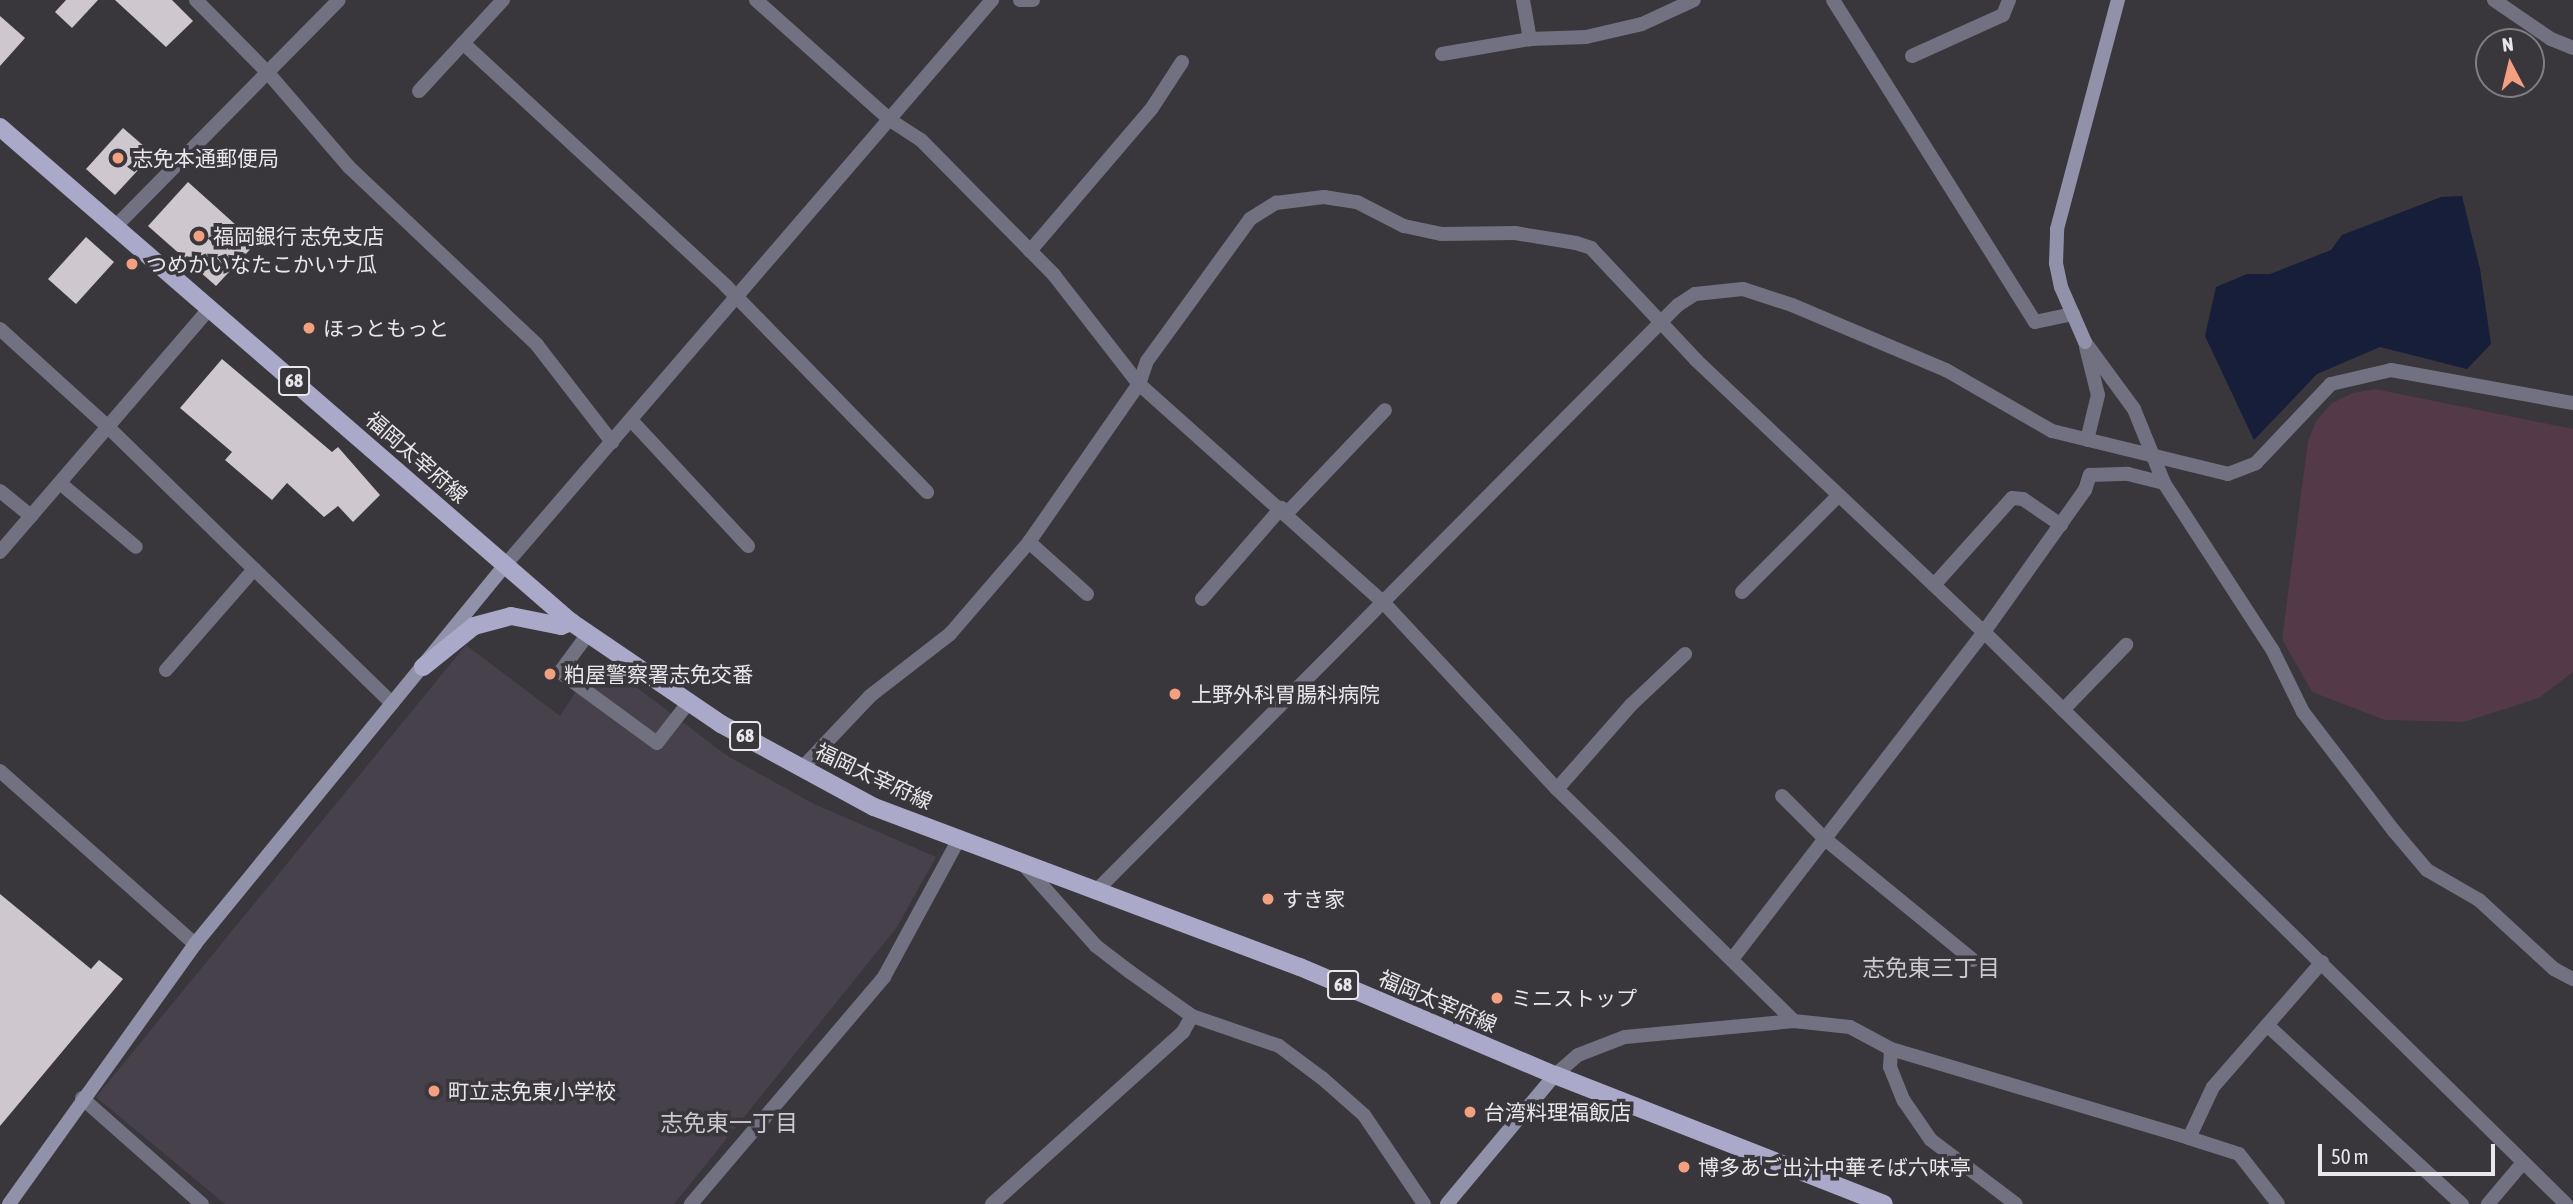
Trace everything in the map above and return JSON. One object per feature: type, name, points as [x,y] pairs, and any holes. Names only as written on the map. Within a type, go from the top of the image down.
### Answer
[{"type":"main road","name":"福岡太宰府線","points":[[0,127],[571,622],[688,703],[874,807],[1300,967],[1555,1076],[1884,1204]]},
{"type":"main road","points":[[423,667],[474,626],[511,616],[561,626],[571,622]]},
{"type":"street","points":[[196,0],[269,74],[349,167],[537,345],[612,442]]},
{"type":"street","points":[[116,226],[269,74],[339,0]]},
{"type":"street","points":[[419,91],[503,0]]},
{"type":"street","points":[[756,0],[890,120],[921,140],[1030,251],[1139,384],[1284,510],[1383,602],[1557,789],[1733,957],[1794,1021]]},
{"type":"street","points":[[9,1204],[82,1098],[195,944],[506,565],[992,0]]},
{"type":"street","points":[[1020,0],[1033,0]]},
{"type":"street","points":[[1523,0],[1530,39]]},
{"type":"street","points":[[1442,54],[1530,39],[1586,37],[1642,24],[1694,0]]},
{"type":"street","points":[[1833,0],[2035,322],[2073,314]]},
{"type":"street","points":[[1913,56],[2003,15],[2009,0]]},
{"type":"street","points":[[2087,440],[2098,395],[2085,342],[2056,263],[2057,229],[2118,0]]},
{"type":"street","points":[[2494,0],[2551,39],[2573,48]]},
{"type":"street","points":[[463,43],[735,299],[927,492]]},
{"type":"street","points":[[1030,251],[1152,108],[1182,62]]},
{"type":"street","points":[[802,768],[870,696],[950,634],[1029,542],[1139,384],[1147,361],[1250,219],[1276,204],[1324,197],[1357,202],[1404,226],[1442,233],[1515,233],[1591,247],[1660,324],[1984,632],[2322,962],[2521,1165],[2566,1204]]},
{"type":"street","points":[[1096,891],[1660,324],[1695,294],[1743,289],[1792,305],[1946,370],[2052,431],[2153,458],[2228,474],[2256,463],[2331,384],[2391,370],[2573,403]]},
{"type":"street","points":[[0,552],[210,308]]},
{"type":"street","points":[[0,328],[109,428],[392,703]]},
{"type":"street","points":[[2085,342],[2129,399],[2164,483],[2273,652],[2303,712],[2394,831],[2427,870],[2479,900],[2554,969],[2573,979]]},
{"type":"street","points":[[1202,599],[1284,510],[1385,410]]},
{"type":"street","points":[[631,421],[748,546]]},
{"type":"street","points":[[1733,957],[1984,632],[2085,490],[2090,475],[2128,474],[2164,483]]},
{"type":"street","points":[[60,483],[135,547]]},
{"type":"street","points":[[0,491],[31,516]]},
{"type":"street","points":[[1742,592],[1839,495]]},
{"type":"street","points":[[1934,585],[2012,498],[2023,499],[2061,525]]},
{"type":"street","points":[[1029,542],[1087,594]]},
{"type":"street","points":[[166,670],[254,569]]},
{"type":"street","points":[[588,634],[560,672],[657,743],[688,703]]},
{"type":"street","points":[[2063,709],[2126,645]]},
{"type":"street","points":[[1557,789],[1632,704],[1685,654]]},
{"type":"street","points":[[0,771],[195,944]]},
{"type":"street","points":[[1782,796],[1825,839],[1973,960]]},
{"type":"street","points":[[691,1204],[884,977],[958,839]]},
{"type":"street","points":[[1023,864],[1096,946],[1192,1016],[1279,1046],[1322,1078],[1364,1115],[1424,1204]]},
{"type":"street","points":[[2189,1138],[2213,1087],[2322,962]]},
{"type":"street","points":[[992,1204],[1182,1032],[1192,1016]]},
{"type":"street","points":[[1447,1204],[1555,1076],[1578,1055],[1625,1037],[1794,1021],[1850,1027],[1891,1049],[2239,1154],[2278,1204]]},
{"type":"street","points":[[2267,1026],[2462,1204]]},
{"type":"street","points":[[1891,1049],[1890,1067],[1904,1101],[1931,1140],[2016,1204]]},
{"type":"street","points":[[82,1098],[202,1204]]},
{"type":"street","points":[[2488,1204],[2521,1165]]},
{"type":"shaded area","points":[[2375,389],[2573,429],[2573,672],[2539,698],[2464,722],[2385,720],[2312,692],[2282,639],[2308,441],[2317,420],[2332,403],[2353,393]]},
{"type":"shaded area","points":[[466,645],[560,716],[589,671],[611,668],[726,755],[812,803],[936,857],[897,927],[674,1204],[225,1204],[96,1097]]},
{"type":"water","points":[[2462,196],[2480,269],[2491,344],[2467,369],[2380,347],[2317,374],[2254,440],[2205,336],[2216,287],[2247,274],[2270,274],[2331,250],[2342,235],[2441,197]]},
{"type":"building","points":[[66,0],[98,0],[72,28],[55,12]]},
{"type":"building","points":[[115,0],[172,0],[193,21],[166,47]]},
{"type":"building","points":[[0,16],[25,38],[0,66]]},
{"type":"building","points":[[123,128],[153,154],[115,195],[86,169]]},
{"type":"building","points":[[188,182],[256,243],[216,286],[148,226]]},
{"type":"building","points":[[86,237],[114,262],[76,304],[48,279]]},
{"type":"building","points":[[222,359],[332,452],[338,447],[380,495],[353,522],[338,506],[324,517],[287,483],[272,500],[225,460],[232,452],[180,408]]},
{"type":"building","points":[[0,894],[91,969],[99,960],[123,979],[0,1126]]},
{"type":"place","name":"志免本通郵便局","points":[[118,158]]},
{"type":"place","name":"福岡銀行 志免支店","points":[[199,236]]},
{"type":"place","name":"つめかいなたこかいナ瓜","points":[[132,264]]},
{"type":"place","name":"ほっともっと","points":[[309,328]]},
{"type":"place","name":"粕屋警察署志免交番","points":[[550,674]]},
{"type":"place","name":"上野外科胃腸科病院","points":[[1175,694]]},
{"type":"place","name":"すき家","points":[[1268,899]]},
{"type":"place","name":"ミニストップ","points":[[1497,998]]},
{"type":"place","name":"町立志免東小学校","points":[[434,1091]]},
{"type":"place","name":"台湾料理福飯店","points":[[1470,1112]]},
{"type":"place","name":"博多あご出汁中華そば六味亭","points":[[1684,1167]]},
{"type":"district","name":"志免東三丁目","points":[[1931,968]]},
{"type":"district","name":"志免東一丁目","points":[[729,1123]]}]
